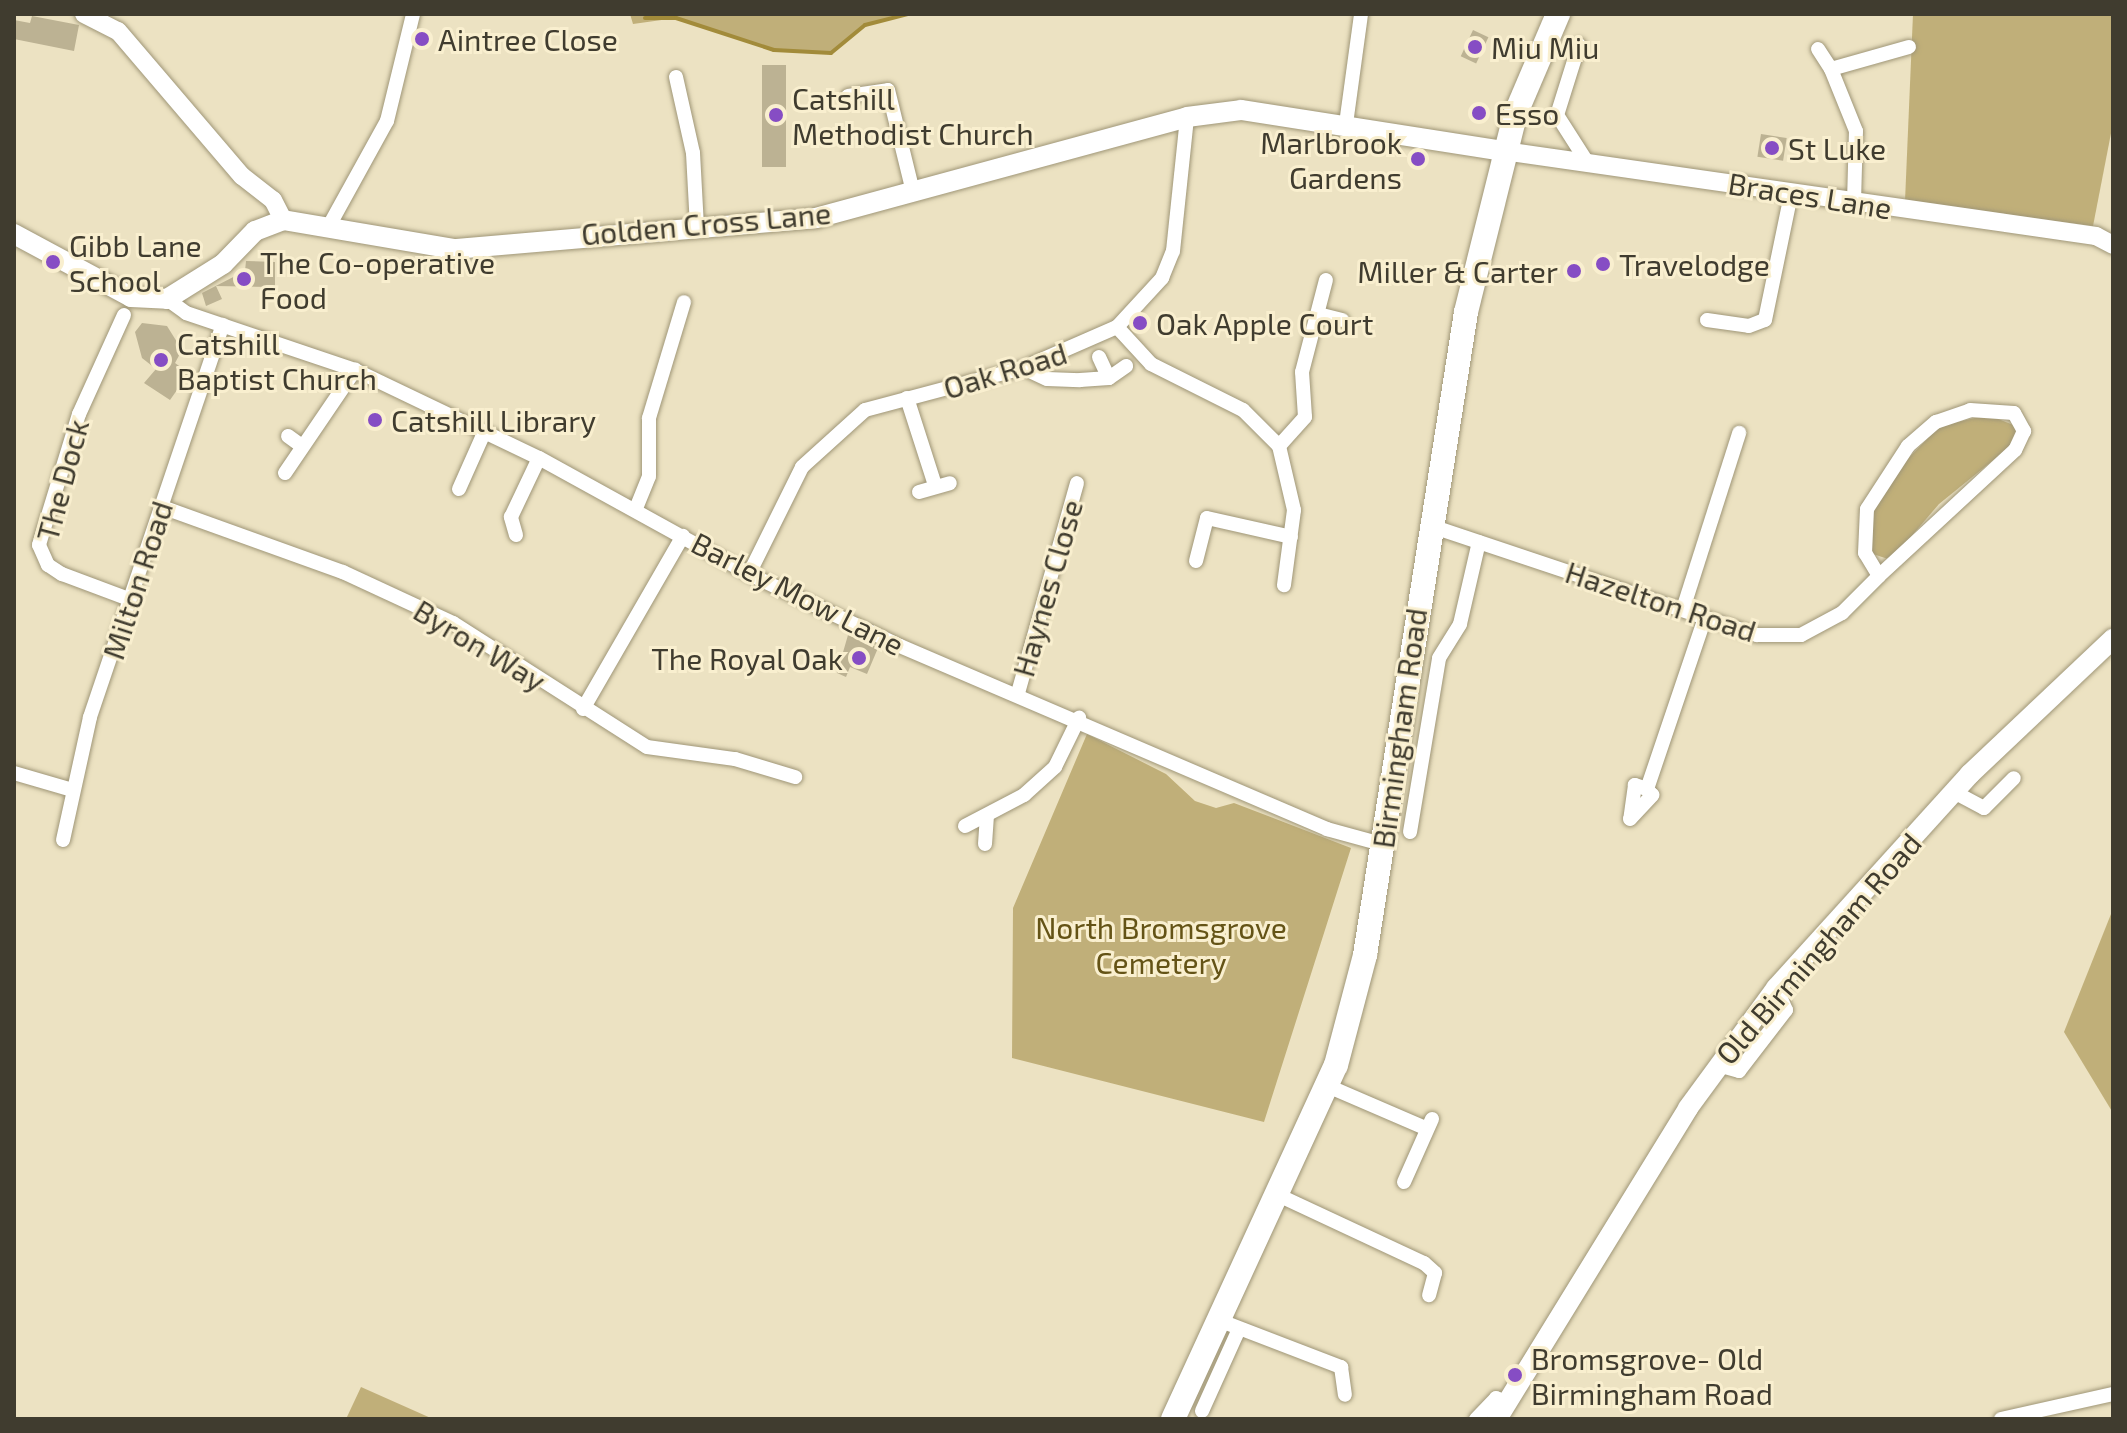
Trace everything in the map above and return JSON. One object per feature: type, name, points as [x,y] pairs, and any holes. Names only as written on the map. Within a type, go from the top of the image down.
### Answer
[{"type":"highway","name":"Birmingham Road","points":[[1173,1419],[1230,1325],[1278,1195],[1330,1087],[1365,955],[1428,525],[1504,151],[1558,14]]},
{"type":"main road","name":"Golden Cross Lane","points":[[283,220],[455,249],[816,218],[1187,117],[1241,110],[1504,151]]},
{"type":"main road","points":[[14,234],[131,297],[167,299],[223,264],[255,231],[283,220]]},
{"type":"main road","name":"Old Birmingham Road","points":[[1502,1411],[1718,1065],[1776,988],[1954,792],[2113,639]]},
{"type":"street","points":[[84,14],[118,31],[242,176],[273,200],[283,220]]},
{"type":"street","points":[[329,226],[387,121],[413,14]]},
{"type":"street","points":[[1346,124],[1361,14]]},
{"type":"street","points":[[1579,45],[1557,115],[1589,165]]},
{"type":"street","points":[[1831,69],[1909,47]]},
{"type":"street","points":[[1818,49],[1831,69],[1856,131],[1854,202]]},
{"type":"street","points":[[676,77],[697,226]]},
{"type":"street","points":[[680,93],[696,90]]},
{"type":"street","points":[[848,96],[888,90],[913,192]]},
{"type":"street","name":"Oak Road","points":[[749,574],[811,454],[865,410],[1023,368],[1117,327],[1162,278],[1173,251],[1187,117]]},
{"type":"street","name":"Braces Lane","points":[[1504,151],[2096,236],[2113,245]]},
{"type":"street","points":[[1707,320],[1749,326],[1765,320],[1791,194]]},
{"type":"street","points":[[1279,446],[1305,417],[1302,372],[1326,280]]},
{"type":"street","name":"Barley Mow Lane","points":[[167,299],[223,325],[355,370],[483,435],[539,458],[637,506],[749,574],[1327,829],[1382,844]]},
{"type":"street","points":[[637,506],[649,476],[649,418],[684,302]]},
{"type":"street","points":[[1318,314],[1342,320]]},
{"type":"street","name":"The Dock","points":[[124,315],[79,414],[39,545],[62,574],[129,599]]},
{"type":"street","name":"Milton Road","points":[[63,840],[72,790],[129,599],[223,325]]},
{"type":"street","points":[[1117,327],[1151,364],[1243,410],[1279,446],[1289,472],[1291,537],[1284,585]]},
{"type":"street","points":[[1099,357],[1109,378]]},
{"type":"street","points":[[1023,368],[1047,379],[1109,378],[1126,366]]},
{"type":"street","points":[[285,473],[355,370]]},
{"type":"street","points":[[907,398],[935,485]]},
{"type":"street","name":"Hazelton Road","points":[[1428,525],[1757,635],[1801,635],[1842,613],[2015,450],[2024,431],[2014,413],[1970,410],[1936,422],[1880,479],[1862,533],[1879,576]]},
{"type":"street","points":[[1683,609],[1739,433]]},
{"type":"street","points":[[459,489],[483,435]]},
{"type":"street","points":[[288,436],[302,446]]},
{"type":"street","points":[[516,535],[511,517],[539,458]]},
{"type":"street","points":[[919,492],[950,483]]},
{"type":"street","name":"Haynes Close","points":[[1018,693],[1077,483]]},
{"type":"street","name":"Byron Way","points":[[162,507],[343,572],[453,623],[583,709],[647,747],[735,759],[795,777]]},
{"type":"street","points":[[1196,561],[1207,518],[1291,537]]},
{"type":"street","points":[[583,709],[683,536]]},
{"type":"street","points":[[1410,832],[1439,658],[1460,624],[1479,542]]},
{"type":"street","points":[[1647,789],[1705,618]]},
{"type":"street","points":[[965,826],[987,816],[1055,767],[1079,718]]},
{"type":"street","points":[[14,773],[72,790]]},
{"type":"street","points":[[1954,792],[1984,808],[2014,778]]},
{"type":"street","points":[[985,844],[987,816]]},
{"type":"street","points":[[1330,1087],[1429,1123],[1404,1182]]},
{"type":"street","points":[[1278,1195],[1424,1263],[1435,1273],[1429,1295]]},
{"type":"street","points":[[1202,1411],[1230,1325],[1341,1367],[1345,1395]]},
{"type":"street","points":[[2001,1419],[2113,1394]]},
{"type":"street","points":[[1476,1419],[1496,1398],[1502,1411]]},
{"type":"green space","points":[[630,14],[908,14],[865,25],[831,53],[774,50],[676,18],[633,24]]},
{"type":"green space","points":[[1913,14],[2113,14],[2113,123],[2093,226],[1905,201]]},
{"type":"green space","points":[[1988,415],[2016,426],[2013,444],[1939,504],[1891,560],[1870,553],[1867,528],[1882,485],[1940,426]]},
{"type":"green space","name":"North Bromsgrove Cemetery","points":[[1087,734],[1166,774],[1195,801],[1216,808],[1234,803],[1351,848],[1264,1122],[1012,1058],[1013,908]]},
{"type":"green space","points":[[2113,909],[2113,1113],[2064,1032]]},
{"type":"green space","points":[[361,1387],[433,1419],[346,1419]]},
{"type":"building","points":[[32,16],[79,25],[74,51],[14,39],[14,20],[30,23]]},
{"type":"building","name":"Miu Miu","points":[[1473,30],[1488,37],[1476,63],[1461,56]]},
{"type":"building","name":"Catshill Methodist Church","points":[[762,65],[786,65],[786,167],[762,167]]},
{"type":"building","name":"St Luke","points":[[1761,134],[1787,138],[1783,161],[1757,157]]},
{"type":"building","name":"The Co-operative Food","points":[[246,261],[275,262],[275,287],[216,286],[222,299],[206,306],[202,293],[245,271]]},
{"type":"building","name":"Catshill Baptist Church","points":[[142,323],[167,326],[182,350],[175,363],[189,373],[170,400],[144,383],[156,369],[142,358],[135,332]]},
{"type":"building","name":"The Royal Oak","points":[[848,635],[878,648],[867,674],[850,667],[846,677],[837,673]]},
{"type":"waterway","points":[[645,18],[676,18],[774,50],[831,53],[865,25],[908,14]]},
{"type":"waterway","points":[[1765,14],[1788,14]]},
{"type":"place","name":"Aintree Close","points":[[422,39]]},
{"type":"place","name":"Miu Miu","points":[[1475,47]]},
{"type":"place","name":"Esso","points":[[1479,113]]},
{"type":"place","name":"Catshill Methodist Church","points":[[776,115]]},
{"type":"place","name":"St Luke","points":[[1772,148]]},
{"type":"place","name":"Marlbrook Gardens","points":[[1418,159]]},
{"type":"place","name":"Gibb Lane School","points":[[53,262]]},
{"type":"place","name":"Travelodge","points":[[1603,264]]},
{"type":"place","name":"Miller & Carter","points":[[1574,271]]},
{"type":"place","name":"The Co-operative Food","points":[[244,279]]},
{"type":"place","name":"Oak Apple Court","points":[[1140,323]]},
{"type":"place","name":"Catshill Baptist Church","points":[[161,360]]},
{"type":"place","name":"Catshill Library","points":[[375,420]]},
{"type":"place","name":"The Royal Oak","points":[[859,658]]},
{"type":"place","name":"Bromsgrove- Old Birmingham Road","points":[[1515,1375]]}]
